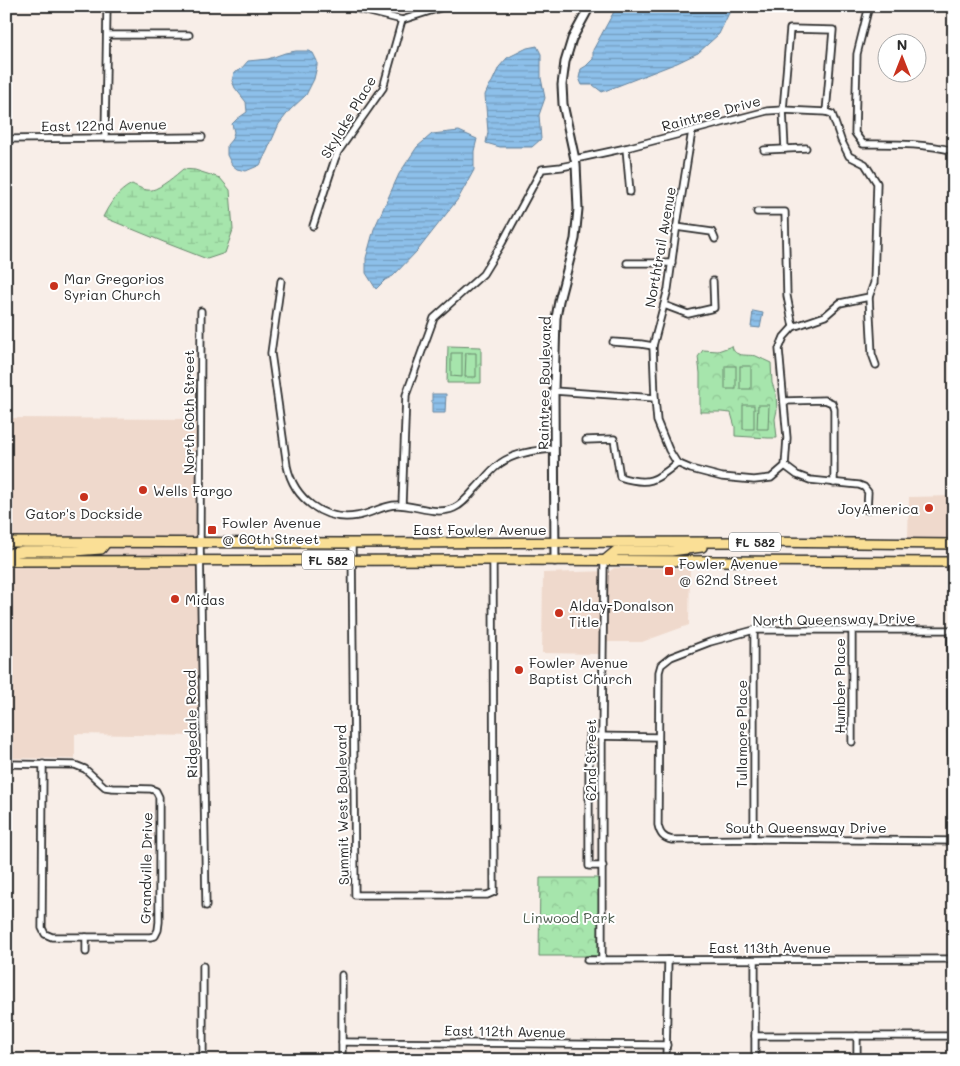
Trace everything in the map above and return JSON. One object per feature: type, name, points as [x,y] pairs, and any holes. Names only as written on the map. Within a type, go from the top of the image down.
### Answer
[{"type":"main road","name":"East Fowler Avenue","points":[[6,542],[747,542],[954,544]]},
{"type":"main road","points":[[6,559],[12,553],[24,551],[101,549],[106,542]]},
{"type":"main road","points":[[604,561],[616,551],[670,551],[747,542]]},
{"type":"main road","name":"FL 582","points":[[6,559],[954,562]]},
{"type":"street","points":[[104,137],[107,6]]},
{"type":"street","points":[[346,6],[402,20],[446,6]]},
{"type":"street","points":[[576,6],[588,9]]},
{"type":"street","points":[[869,6],[857,54],[855,132],[863,144],[909,144],[954,151]]},
{"type":"street","name":"Raintree Boulevard","points":[[556,561],[554,391],[556,318],[575,239],[578,202],[575,162],[563,104],[563,74],[566,56],[572,39],[588,9]]},
{"type":"street","name":"Skylake Place","points":[[313,226],[338,152],[383,88],[402,20]]},
{"type":"street","points":[[785,149],[783,110],[790,29],[833,30],[826,112],[832,114],[849,156],[865,164],[877,183],[874,283],[869,297],[872,354],[876,365]]},
{"type":"street","points":[[107,35],[189,34]]},
{"type":"street","name":"Raintree Drive","points":[[402,505],[406,395],[434,318],[483,274],[502,243],[542,168],[561,167],[766,110],[826,112]]},
{"type":"street","name":"Northtrail Avenue","points":[[655,398],[653,346],[668,289],[692,130]]},
{"type":"street","name":"East 122nd Avenue","points":[[6,139],[202,137]]},
{"type":"street","points":[[626,148],[630,192]]},
{"type":"street","points":[[764,150],[806,148]]},
{"type":"street","points":[[757,212],[785,212],[787,296],[793,327]]},
{"type":"street","points":[[676,227],[712,232],[715,239]]},
{"type":"street","points":[[627,263],[672,263]]},
{"type":"street","points":[[281,281],[272,361],[287,466],[295,487],[312,505],[334,515],[350,517],[360,516],[387,506],[402,505],[437,511],[451,509],[461,505],[498,464],[516,455],[554,449]]},
{"type":"street","points":[[664,305],[688,314],[714,308],[713,281]]},
{"type":"street","points":[[554,391],[655,398],[657,421],[669,450],[678,462],[691,469],[722,477],[754,480],[771,478],[785,466],[787,438],[779,349],[784,337],[793,327],[825,316],[840,303],[869,297]]},
{"type":"street","name":"North 60th Street","points":[[200,542],[201,311]]},
{"type":"street","points":[[613,342],[653,346]]},
{"type":"street","points":[[784,401],[825,400],[832,403],[834,409],[834,483]]},
{"type":"street","points":[[586,440],[614,439],[620,477],[633,481],[652,481],[663,475],[678,462]]},
{"type":"street","points":[[785,466],[797,475],[810,480],[864,487],[868,492],[867,510]]},
{"type":"street","name":"Ridgedale Road","points":[[200,542],[206,906]]},
{"type":"street","name":"Summit West Boulevard","points":[[352,543],[355,895],[487,895],[494,892],[493,560]]},
{"type":"street","name":"62nd Street","points":[[602,960],[604,561]]},
{"type":"street","name":"North Queensway Drive","points":[[658,737],[659,672],[661,664],[671,657],[710,642],[754,630],[952,630]]},
{"type":"street","name":"Tullamore Place","points":[[754,630],[754,839]]},
{"type":"street","name":"Humber Place","points":[[852,630],[852,742]]},
{"type":"street","points":[[952,630],[953,841]]},
{"type":"street","points":[[603,866],[589,866],[589,736],[658,737]]},
{"type":"street","name":"South Queensway Drive","points":[[658,737],[658,825],[660,833],[665,838],[672,840],[953,841]]},
{"type":"street","name":"Grandville Drive","points":[[6,764],[43,764],[75,765],[85,769],[105,787],[151,789],[156,791],[159,797],[159,922],[155,936],[52,937],[45,934],[42,928],[43,764]]},
{"type":"street","points":[[86,937],[86,952]]},
{"type":"street","name":"East 113th Avenue","points":[[587,960],[954,959]]},
{"type":"street","points":[[666,1060],[668,960]]},
{"type":"street","points":[[755,960],[755,1060]]},
{"type":"street","points":[[203,966],[203,1060]]},
{"type":"street","points":[[342,976],[342,1060]]},
{"type":"street","points":[[755,1036],[954,1036]]},
{"type":"street","points":[[857,1036],[857,1060]]},
{"type":"street","name":"East 112th Avenue","points":[[342,1042],[667,1045]]},
{"type":"shaded area","points":[[6,418],[197,419],[198,736],[75,734],[75,759],[6,758]]},
{"type":"shaded area","points":[[954,496],[954,538],[908,538],[909,497]]},
{"type":"shaded area","points":[[614,568],[690,568],[689,625],[642,642],[599,642],[599,654],[542,653],[543,573],[610,571]]},
{"type":"green space","points":[[183,169],[195,170],[220,178],[230,190],[233,230],[225,253],[207,259],[103,217],[115,198],[132,184],[144,189],[156,189]]},
{"type":"green space","points":[[448,346],[481,347],[481,383],[447,383]]},
{"type":"green space","points":[[732,346],[733,350],[738,354],[756,356],[771,363],[772,383],[776,394],[777,410],[775,419],[777,438],[735,436],[735,427],[731,413],[700,412],[698,357],[703,350],[718,351]]},
{"type":"green space","points":[[451,353],[462,353],[462,377],[451,376]]},
{"type":"green space","points":[[466,353],[476,353],[476,377],[465,377]]},
{"type":"green space","points":[[725,366],[736,366],[736,389],[725,389]]},
{"type":"green space","points":[[740,366],[751,366],[751,389],[740,389]]},
{"type":"green space","points":[[743,405],[754,405],[754,429],[743,429]]},
{"type":"green space","points":[[758,405],[769,405],[768,429],[757,429]]},
{"type":"green space","name":"Linwood Park","points":[[540,878],[599,878],[598,956],[539,956]]},
{"type":"water","points":[[617,6],[739,6],[729,13],[719,34],[698,53],[602,92],[593,85],[582,85],[579,78],[581,69],[593,59],[593,50]]},
{"type":"water","points":[[537,46],[541,54],[541,78],[545,98],[539,115],[541,139],[532,147],[500,147],[486,143],[488,132],[485,95],[489,86],[499,67],[507,58],[527,48]]},
{"type":"water","points":[[296,51],[313,53],[317,61],[314,79],[306,95],[279,124],[260,165],[246,171],[237,169],[232,165],[227,155],[227,145],[232,139],[234,132],[232,124],[247,112],[246,102],[232,81],[234,73],[240,70],[248,61],[268,59]]},
{"type":"water","points":[[459,131],[477,139],[474,151],[474,170],[458,199],[418,250],[393,276],[385,280],[376,289],[366,273],[366,258],[374,229],[399,174],[417,147],[432,134]]},
{"type":"water","points":[[753,311],[763,313],[760,328],[751,327]]},
{"type":"water","points":[[432,394],[446,394],[445,413],[432,413]]},
{"type":"place","name":"Mar Gregorios Syrian Church","points":[[54,286]]},
{"type":"place","name":"Wells Fargo","points":[[143,490]]},
{"type":"place","name":"Gator's Dockside","points":[[84,497]]},
{"type":"place","name":"JoyAmerica","points":[[929,508]]},
{"type":"place","name":"Fowler Avenue @ 60th Street","points":[[212,530]]},
{"type":"place","name":"Fowler Avenue @ 62nd Street","points":[[669,571]]},
{"type":"place","name":"Midas","points":[[175,599]]},
{"type":"place","name":"Alday-Donalson Title","points":[[559,613]]},
{"type":"place","name":"Fowler Avenue Baptist Church","points":[[519,670]]}]
